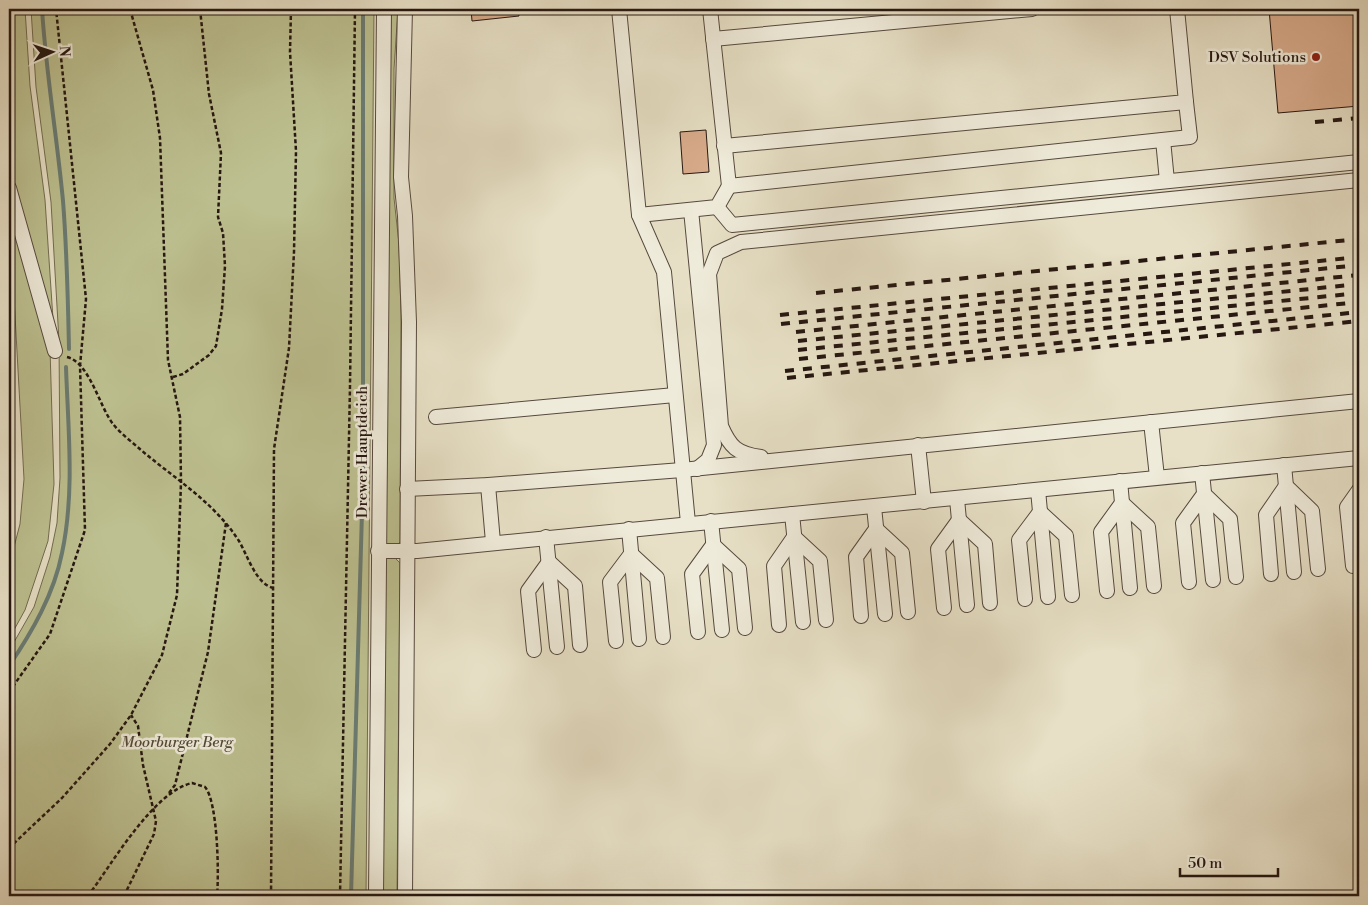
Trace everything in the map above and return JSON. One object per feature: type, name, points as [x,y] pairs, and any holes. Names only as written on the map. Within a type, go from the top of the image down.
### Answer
[{"type":"street","name":"Drewer Hauptdeich","points":[[376,896],[384,9]]},
{"type":"street","points":[[405,9],[401,177],[406,216],[409,322],[405,896]]},
{"type":"street","points":[[619,9],[639,215],[664,272],[688,523]]},
{"type":"street","points":[[710,9],[729,186],[717,207]]},
{"type":"street","points":[[713,39],[1032,9]]},
{"type":"street","points":[[729,186],[1190,137],[1177,9]]},
{"type":"street","points":[[724,146],[1186,102]]},
{"type":"street","points":[[1163,140],[1167,181]]},
{"type":"street","points":[[717,207],[732,225],[1359,162]]},
{"type":"street","points":[[784,460],[741,453],[728,442],[721,426],[709,274],[717,253],[741,242],[1359,180]]},
{"type":"street","points":[[9,188],[55,351]]},
{"type":"street","points":[[639,215],[717,207]]},
{"type":"street","points":[[690,210],[714,445],[708,460],[697,469]]},
{"type":"street","points":[[436,417],[675,395]]},
{"type":"street","points":[[408,489],[488,486],[697,469],[1359,401]]},
{"type":"street","points":[[1151,422],[1158,477]]},
{"type":"street","points":[[918,446],[924,502]]},
{"type":"street","points":[[378,551],[407,551],[688,523],[874,507],[1359,458]]},
{"type":"street","points":[[1284,465],[1295,572]]},
{"type":"street","points":[[1202,473],[1213,580]]},
{"type":"street","points":[[1120,481],[1130,588]]},
{"type":"street","points":[[488,486],[493,542]]},
{"type":"street","points":[[1286,486],[1266,515],[1295,572]]},
{"type":"street","points":[[1286,486],[1312,511],[1295,572]]},
{"type":"street","points":[[1038,490],[1049,597]]},
{"type":"street","points":[[1353,566],[1347,507],[1359,490]]},
{"type":"street","points":[[1204,494],[1184,523],[1213,580]]},
{"type":"street","points":[[1204,494],[1230,519],[1213,580]]},
{"type":"street","points":[[1359,497],[1355,506],[1359,551]]},
{"type":"street","points":[[956,499],[967,605]]},
{"type":"street","points":[[1122,503],[1101,532],[1130,588]]},
{"type":"street","points":[[1122,503],[1148,528],[1130,588]]},
{"type":"street","points":[[874,507],[885,614]]},
{"type":"street","points":[[1040,512],[1020,540],[1049,597]]},
{"type":"street","points":[[1040,512],[1066,536],[1049,597]]},
{"type":"street","points":[[792,514],[803,622]]},
{"type":"street","points":[[959,520],[938,549],[967,605]]},
{"type":"street","points":[[959,520],[985,544],[967,605]]},
{"type":"street","points":[[711,521],[721,630]]},
{"type":"street","points":[[628,529],[639,639]]},
{"type":"street","points":[[876,529],[856,557],[885,614]]},
{"type":"street","points":[[876,529],[902,553],[885,614]]},
{"type":"street","points":[[546,537],[549,562],[559,588],[557,647],[528,591],[549,562]]},
{"type":"street","points":[[794,537],[774,566],[803,622]]},
{"type":"street","points":[[794,537],[820,561],[803,622]]},
{"type":"street","points":[[713,545],[692,574],[721,630]]},
{"type":"street","points":[[713,545],[739,569],[721,630]]},
{"type":"street","points":[[631,554],[610,582],[639,639]]},
{"type":"street","points":[[631,554],[657,578],[639,639]]},
{"type":"path","points":[[9,692],[50,634],[85,530],[80,366],[86,299],[56,9]]},
{"type":"path","points":[[9,848],[62,798],[110,744],[131,715],[162,655],[174,613],[178,580],[181,482],[180,417],[168,348],[160,138],[152,90],[130,9]]},
{"type":"path","points":[[173,376],[183,374],[209,355],[216,346],[224,283],[223,233],[218,217],[221,153],[208,94],[200,9]]},
{"type":"path","points":[[271,896],[274,449],[290,348],[294,252],[296,150],[290,52],[291,9]]},
{"type":"path","points":[[340,896],[355,9]]},
{"type":"path","points":[[55,351],[60,355],[77,361],[114,425],[181,482],[192,488],[226,523],[262,582],[274,588]]},
{"type":"path","points":[[88,896],[154,807],[175,785],[208,652],[226,523]]},
{"type":"path","points":[[124,896],[154,834],[156,821],[143,765],[138,726],[131,715]]},
{"type":"path","points":[[168,794],[192,783],[198,784],[208,791],[217,849],[216,896]]},
{"type":"green space","points":[[9,9],[25,9],[30,86],[45,200],[53,319],[49,318],[9,166]]},
{"type":"green space","name":"Moorburger Berg","points":[[31,9],[374,9],[366,896],[9,896],[9,651],[34,607],[50,557],[57,523],[60,478],[59,341],[51,202],[36,87]]},
{"type":"green space","points":[[387,9],[398,9],[394,69],[394,198],[399,244],[401,315],[400,542],[397,545],[386,545]]},
{"type":"green space","points":[[9,206],[50,349],[54,484],[48,541],[25,610],[9,639],[9,566],[20,524],[24,479]]},
{"type":"green space","points":[[385,557],[395,558],[400,563],[397,896],[379,896]]},
{"type":"building","points":[[471,9],[518,9],[519,16],[472,21]]},
{"type":"building","name":"DSV Solutions","points":[[1269,9],[1359,9],[1359,106],[1278,113]]},
{"type":"building","points":[[706,130],[709,172],[683,174],[680,132]]},
{"type":"waterway","points":[[42,9],[63,201],[69,349]]},
{"type":"waterway","points":[[351,896],[363,477],[363,9]]},
{"type":"waterway","points":[[9,666],[26,640],[48,598],[62,553],[70,484],[66,367]]},
{"type":"railway","points":[[1315,122],[1359,118]]},
{"type":"railway","points":[[816,293],[1359,239]]},
{"type":"railway","points":[[780,315],[1359,257]]},
{"type":"railway","points":[[781,324],[1359,265]]},
{"type":"railway","points":[[796,332],[1359,275]]},
{"type":"railway","points":[[798,341],[1359,284]]},
{"type":"railway","points":[[798,350],[1359,293]]},
{"type":"railway","points":[[799,359],[1359,302]]},
{"type":"railway","points":[[785,371],[1359,312]]},
{"type":"railway","points":[[787,378],[1359,321]]},
{"type":"place","name":"DSV Solutions","points":[[1316,57]]}]
